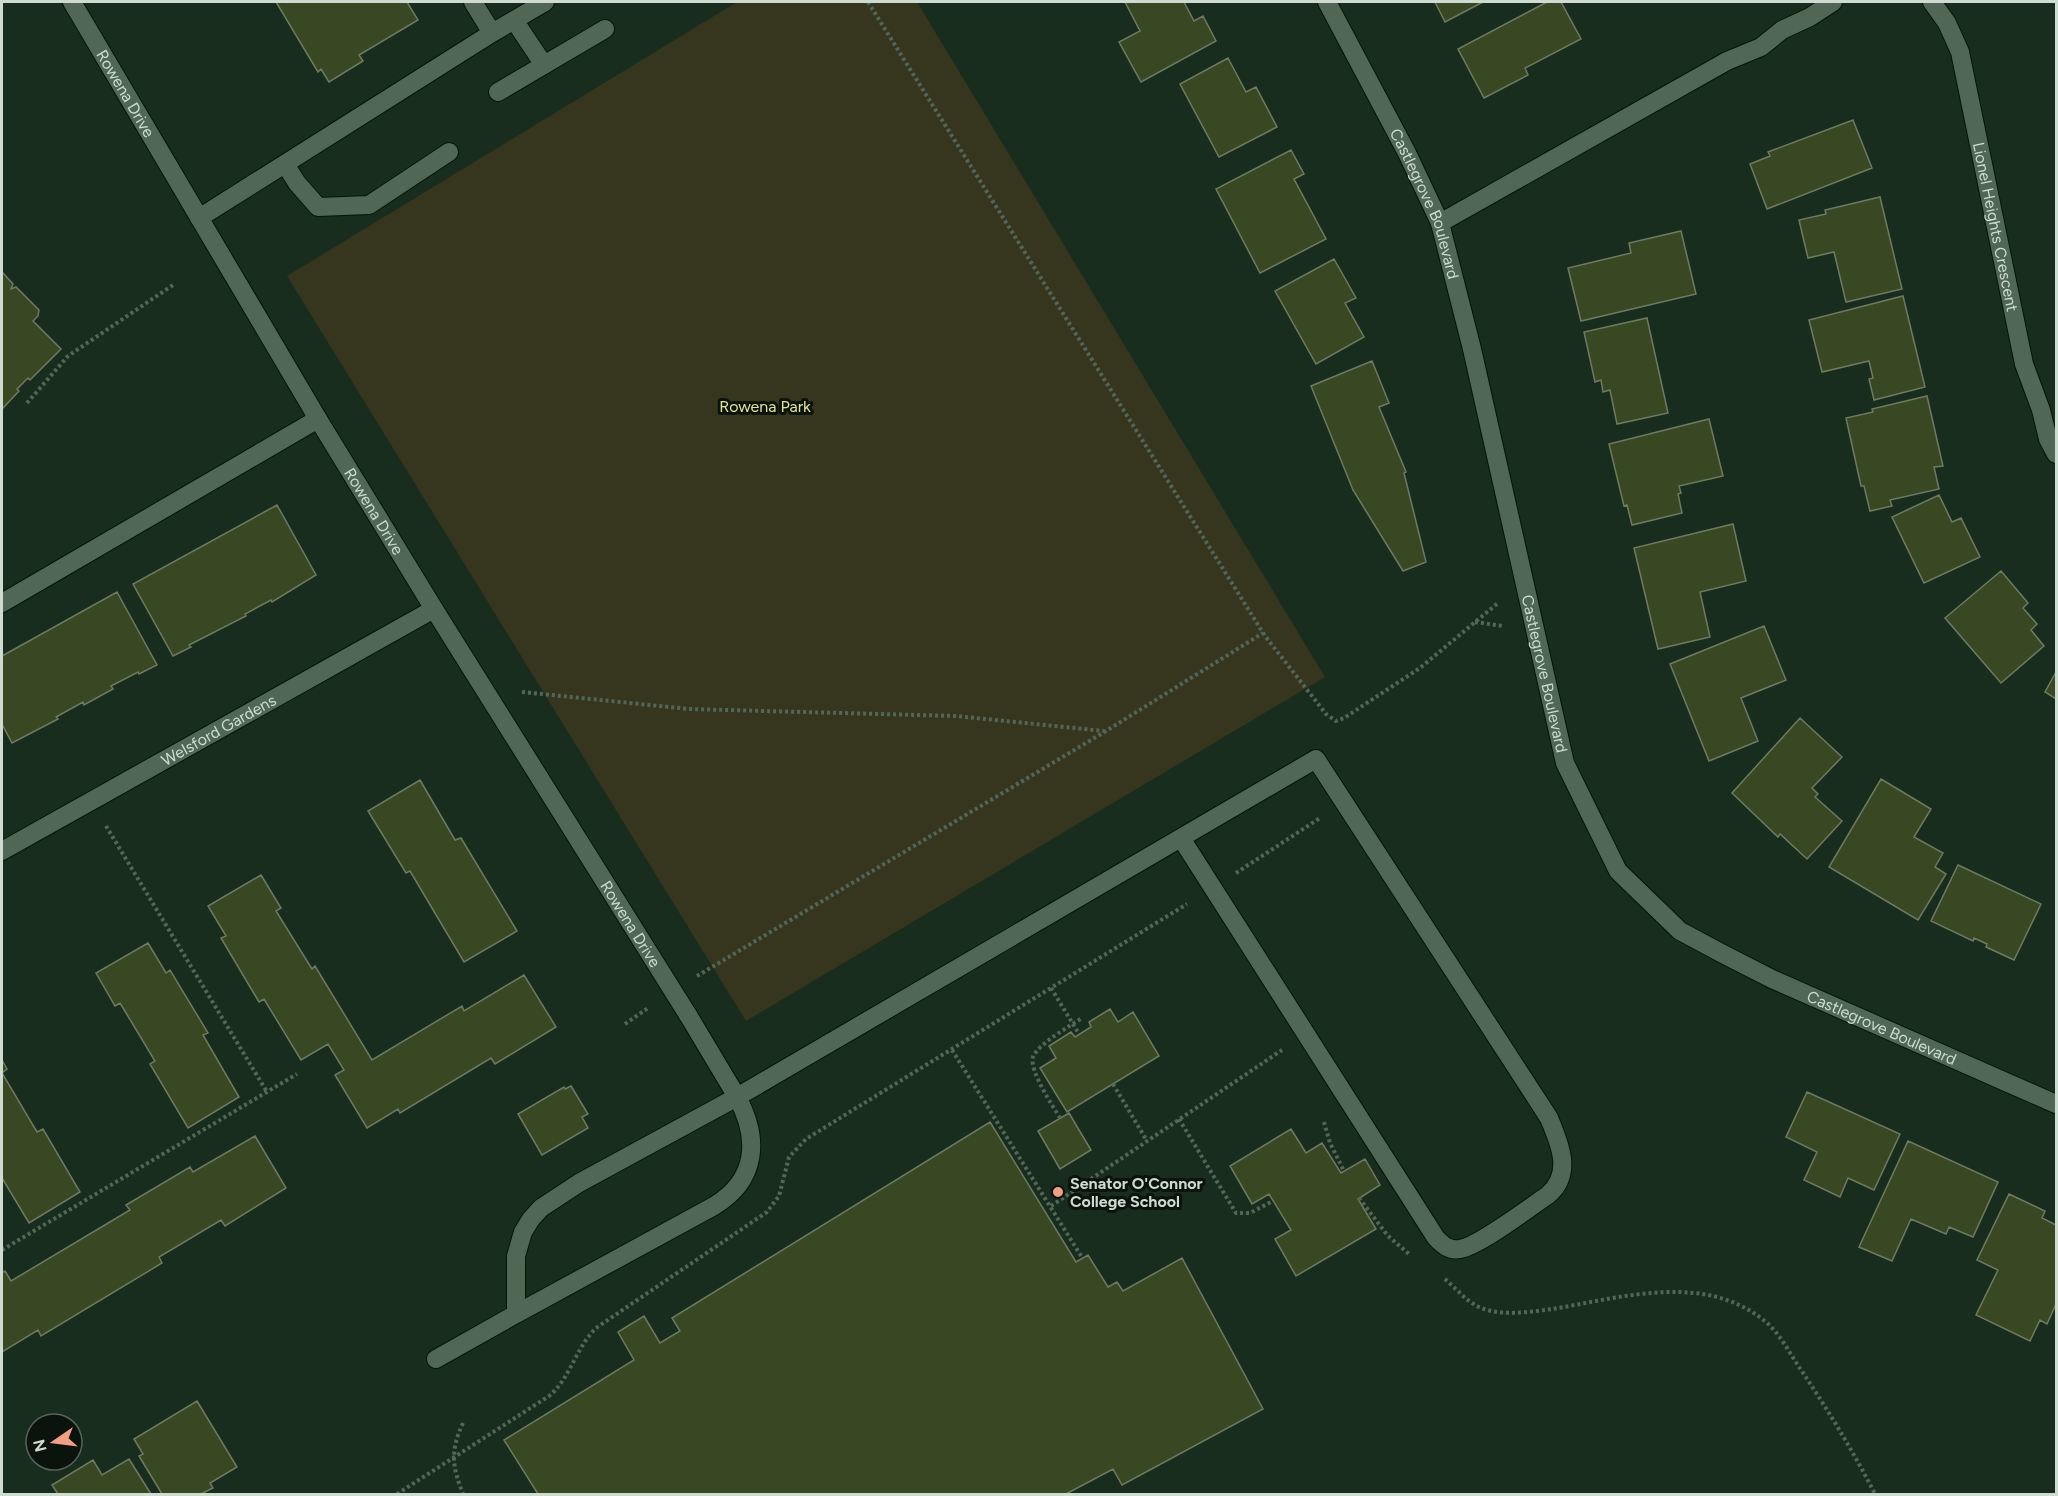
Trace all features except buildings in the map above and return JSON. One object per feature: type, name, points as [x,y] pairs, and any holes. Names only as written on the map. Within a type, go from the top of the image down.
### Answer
[{"type":"street","name":"Rowena Drive","points":[[72,2],[318,419],[737,1096],[747,1122],[750,1159],[744,1179],[730,1195],[714,1206],[436,1359]]},
{"type":"street","points":[[473,2],[492,33]]},
{"type":"street","points":[[200,218],[492,33],[545,2]]},
{"type":"street","name":"Castlegrove Boulevard","points":[[1327,2],[1407,153],[1440,223],[1472,349],[1565,763],[1618,872],[1680,931],[1723,954],[1772,979],[2056,1104]]},
{"type":"street","points":[[1440,223],[1727,61],[1761,47],[1782,30],[1810,18],[1833,2]]},
{"type":"street","name":"Lionel Heights Crescent","points":[[1932,2],[1947,23],[1960,52],[2024,364],[2041,410],[2048,439],[2056,454]]},
{"type":"street","points":[[514,20],[544,65]]},
{"type":"street","points":[[498,92],[605,29]]},
{"type":"street","points":[[285,164],[297,183],[318,207],[369,205],[449,152]]},
{"type":"street","points":[[2,603],[318,419]]},
{"type":"street","name":"Welsford Gardens","points":[[2,850],[434,609]]},
{"type":"street","points":[[516,1314],[516,1256],[523,1232],[541,1208],[1316,759],[1549,1118],[1556,1135],[1563,1165],[1563,1173],[1558,1186],[1477,1242],[1462,1249],[1445,1247],[1436,1238],[1181,838]]},
{"type":"path","points":[[868,2],[1263,633],[1323,712],[1332,720],[1339,721],[1420,668],[1524,582]]},
{"type":"path","points":[[27,402],[68,356],[173,285]]},
{"type":"path","points":[[625,1023],[1263,633]]},
{"type":"path","points":[[486,690],[540,693],[690,709],[956,716],[1106,731]]},
{"type":"path","points":[[91,801],[267,1092]]},
{"type":"path","points":[[397,1494],[553,1393],[564,1379],[582,1344],[596,1328],[767,1212],[778,1196],[789,1157],[799,1145],[1213,889],[1344,803]]},
{"type":"path","points":[[1051,988],[1079,1034]]},
{"type":"path","points":[[1060,1118],[1039,1081],[1033,1068],[1033,1060],[1037,1051],[1082,1018]]},
{"type":"path","points":[[1051,1206],[1305,1034]]},
{"type":"path","points":[[952,1050],[1083,1259]]},
{"type":"path","points":[[2,1250],[297,1074]]},
{"type":"path","points":[[1113,1084],[1147,1141]]},
{"type":"path","points":[[1179,1119],[1236,1213],[1250,1213],[1274,1201]]},
{"type":"path","points":[[1359,1198],[1388,1236],[1417,1259]]},
{"type":"path","points":[[1437,1272],[1478,1306],[1502,1312],[1539,1311],[1642,1293],[1668,1292],[1706,1295],[1749,1311],[1769,1325],[1784,1344],[1836,1424],[1875,1494]]},
{"type":"path","points":[[463,1423],[452,1459],[463,1494]]},
{"type":"green space","name":"Rowena Park","points":[[737,2],[917,2],[1325,677],[746,1021],[287,276]]},
{"type":"place","name":"Senator O'Connor College School","points":[[1058,1192]]}]
